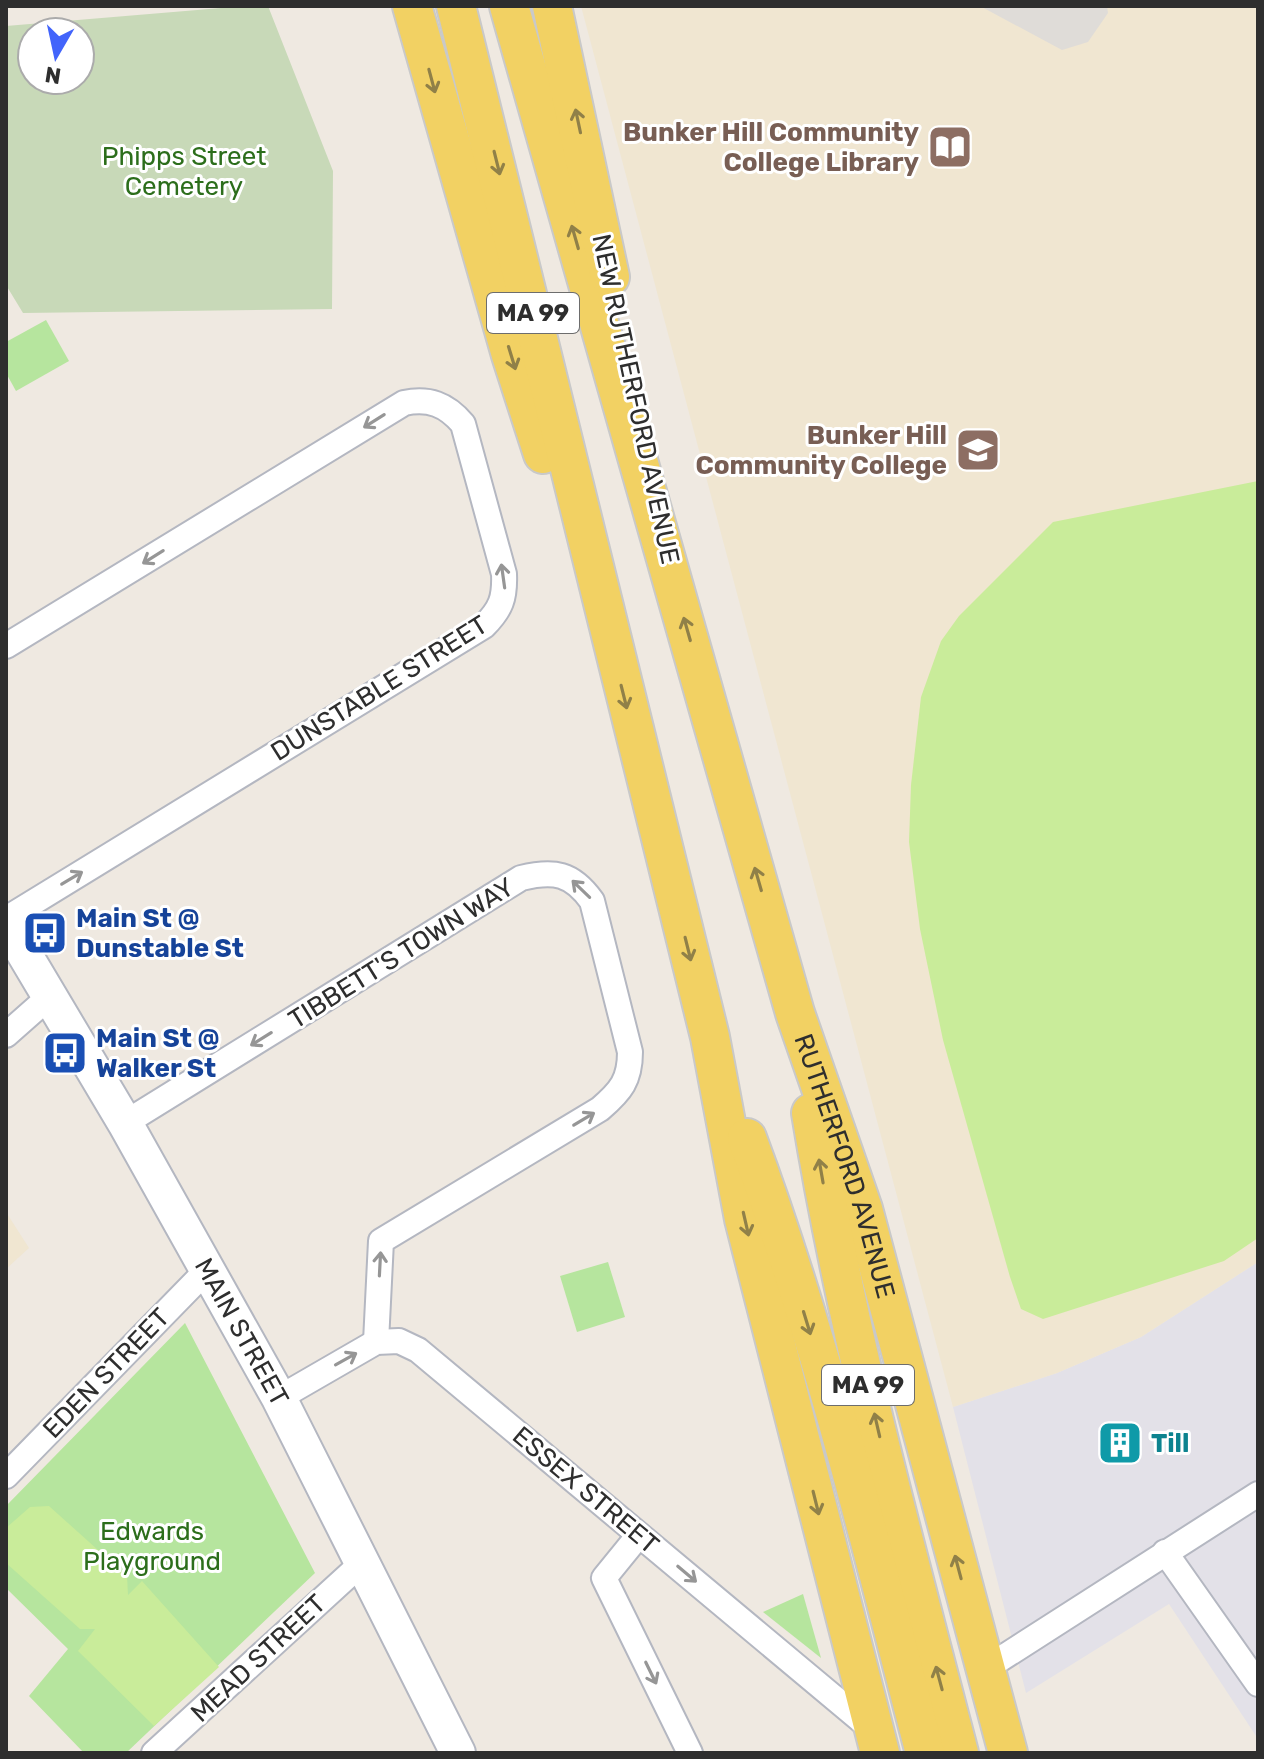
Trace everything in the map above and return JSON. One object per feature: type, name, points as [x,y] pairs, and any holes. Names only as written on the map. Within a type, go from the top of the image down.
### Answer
[{"type":"main road","points":[[412,6],[511,355],[544,457],[605,622]]},
{"type":"main road","name":"MA 99","points":[[456,6],[517,244],[605,622],[710,1037],[781,1234],[925,1753]]},
{"type":"main road","name":"NEW RUTHERFORD AVENUE","points":[[509,6],[674,582]]},
{"type":"main road","name":"NEW RUTHERFORD AVENUE","points":[[552,6],[674,582]]},
{"type":"main road","name":"RUTHERFORD AVENUE","points":[[674,582],[795,1013],[863,1209],[1008,1753]]},
{"type":"main road","name":"MAIN STREET","points":[[6,921],[125,1123],[279,1398],[458,1753]]},
{"type":"main road","name":"MA 99","points":[[795,1013],[834,1235],[913,1578],[959,1753]]},
{"type":"main road","points":[[710,1037],[744,1219],[877,1742]]},
{"type":"street","name":"DUNSTABLE STREET","points":[[6,646],[404,403],[437,403],[448,408],[463,424],[504,574],[505,594],[500,610],[484,626],[6,921]]},
{"type":"street","name":"TIBBETT'S TOWN WAY","points":[[125,1123],[521,878],[550,874],[580,884],[592,901],[630,1052],[630,1070],[623,1089],[600,1109],[381,1241],[376,1342]]},
{"type":"street","points":[[6,1035],[49,997]]},
{"type":"street","name":"EDEN STREET","points":[[6,1476],[207,1270]]},
{"type":"street","name":"ESSEX STREET","points":[[376,1342],[399,1341],[418,1350],[639,1535],[877,1742]]},
{"type":"street","points":[[279,1398],[376,1342]]},
{"type":"street","points":[[985,1669],[1258,1494]]},
{"type":"street","points":[[639,1535],[604,1578],[690,1753]]},
{"type":"street","points":[[1165,1552],[1258,1684]]},
{"type":"street","name":"MEAD STREET","points":[[154,1753],[362,1563]]},
{"type":"shaded area","name":"Bunker Hill Community College","points":[[581,6],[1258,6],[1258,1262],[1141,1337],[1057,1373],[953,1407]]},
{"type":"shaded area","points":[[980,6],[1107,6],[1108,13],[1088,42],[1062,50]]},
{"type":"shaded area","points":[[6,1212],[29,1248],[6,1269]]},
{"type":"shaded area","points":[[1258,1262],[1258,1739],[1169,1604],[1026,1693],[953,1407],[1057,1373],[1141,1337]]},
{"type":"green space","name":"Phipps Street Cemetery","points":[[268,6],[333,171],[332,309],[23,313],[6,285],[6,26],[16,25],[16,96],[96,96],[96,18]]},
{"type":"green space","points":[[46,320],[69,361],[16,391],[6,373],[6,342]]},
{"type":"green space","points":[[1258,481],[1258,1238],[1224,1261],[1043,1319],[1021,1309],[1010,1277],[943,1040],[920,929],[909,842],[911,785],[921,697],[941,641],[959,616],[1053,522]]},
{"type":"green space","points":[[608,1262],[625,1317],[577,1332],[560,1276]]},
{"type":"green space","name":"Edwards Playground","points":[[185,1323],[315,1573],[126,1753],[84,1753],[29,1696],[68,1649],[6,1588],[6,1506]]},
{"type":"green space","points":[[49,1506],[127,1576],[128,1595],[142,1581],[219,1667],[154,1726],[78,1651],[95,1629],[80,1629],[6,1563],[6,1528],[30,1507]]},
{"type":"green space","points":[[803,1594],[821,1658],[763,1612]]},
{"type":"place","name":"Bunker Hill Community College Library","points":[[950,147]]},
{"type":"place","name":"Bunker Hill Community College","points":[[978,450]]},
{"type":"place","name":"Main St @ Dunstable St","points":[[45,933]]},
{"type":"place","name":"Main St @ Walker St","points":[[65,1053]]},
{"type":"place","name":"Till","points":[[1120,1443]]}]
